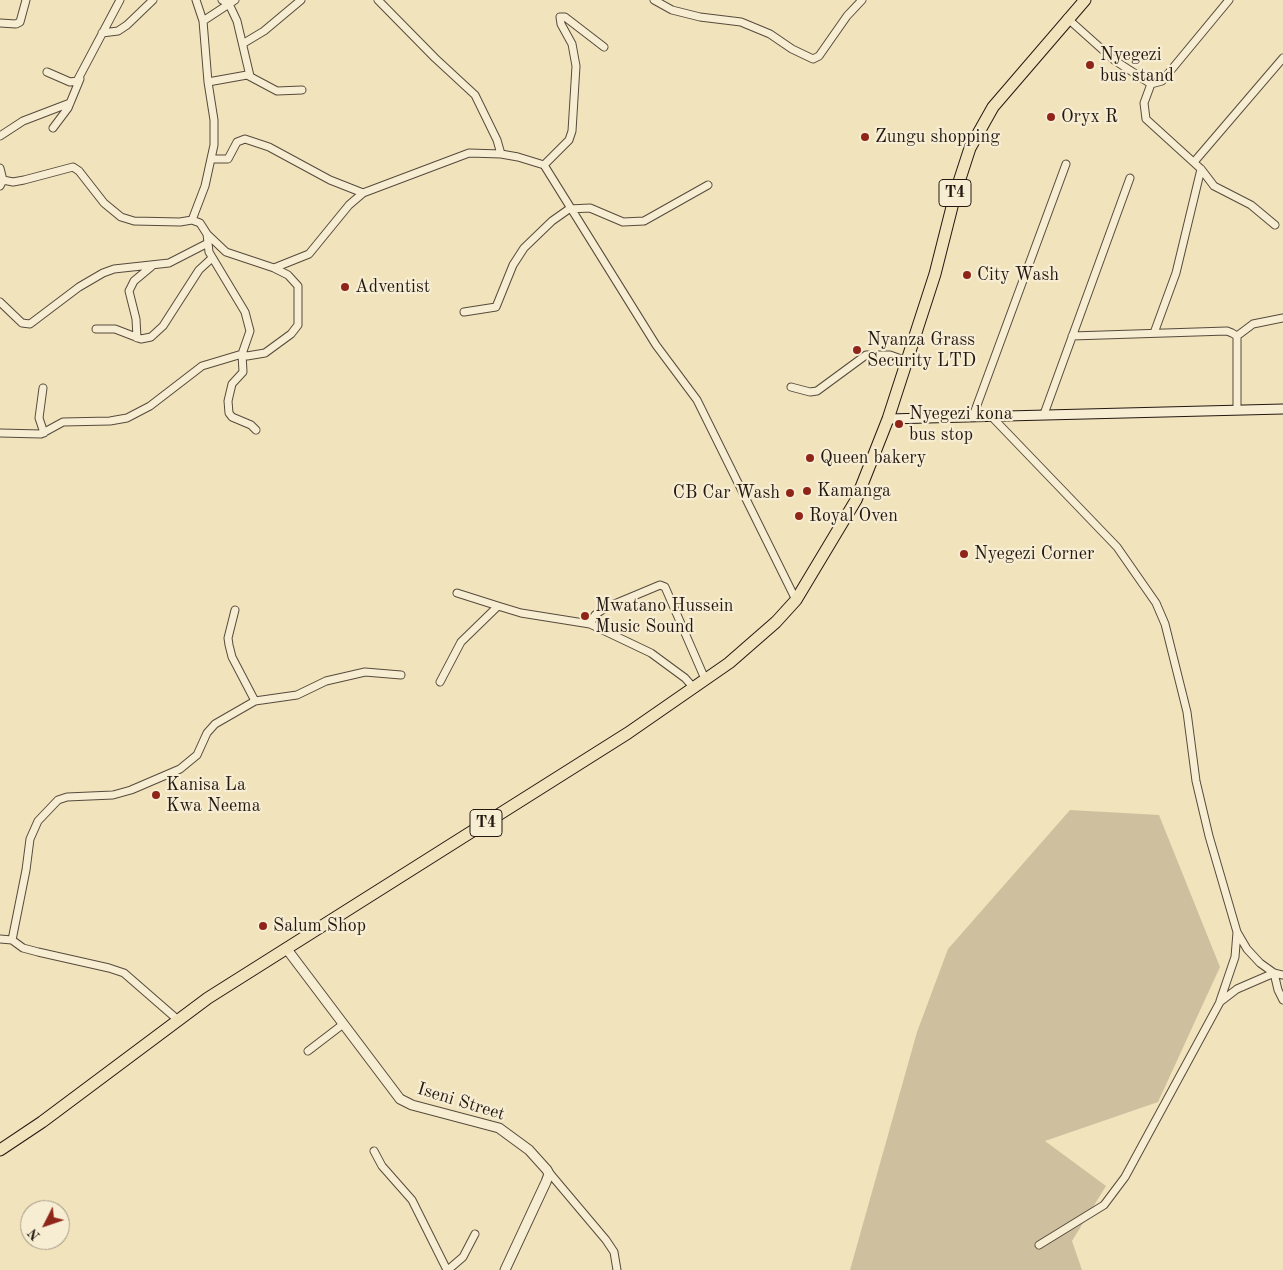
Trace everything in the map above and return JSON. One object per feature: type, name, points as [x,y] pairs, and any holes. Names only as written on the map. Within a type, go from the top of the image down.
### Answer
[{"type":"highway","name":"T4","points":[[0,1150],[42,1122],[178,1020],[286,948],[612,744],[729,663],[776,622],[796,600],[856,500],[888,419],[907,361],[935,274],[956,191],[970,148],[993,107],[1067,18],[1085,0]]},
{"type":"street","points":[[0,23],[16,24],[20,22],[26,0]]},
{"type":"street","points":[[53,128],[70,103],[77,89],[80,76],[120,0]]},
{"type":"street","points":[[102,32],[118,31],[128,25],[153,0]]},
{"type":"street","points":[[192,220],[203,192],[214,145],[214,120],[208,82],[203,21],[196,0]]},
{"type":"street","points":[[244,44],[264,31],[301,0]]},
{"type":"street","points":[[378,0],[435,58],[475,95],[497,140],[501,154]]},
{"type":"street","points":[[654,0],[672,10],[700,17],[741,22],[770,34],[792,49],[813,58],[819,56],[847,16],[862,0]]},
{"type":"street","points":[[1067,18],[1114,60],[1151,84],[1162,81],[1229,0]]},
{"type":"street","points":[[203,21],[229,1],[244,44],[250,76]]},
{"type":"street","points":[[544,165],[569,140],[572,132],[576,66],[572,44],[561,24],[560,17],[565,17],[604,47]]},
{"type":"street","points":[[1194,162],[1283,58]]},
{"type":"street","points":[[47,72],[73,83],[80,76]]},
{"type":"street","points":[[208,82],[232,76],[250,76],[277,91],[302,90]]},
{"type":"street","points":[[1151,84],[1144,103],[1146,119],[1194,162],[1214,186],[1251,206],[1275,225]]},
{"type":"street","points":[[0,136],[23,121],[70,103]]},
{"type":"street","points":[[211,159],[228,159],[237,142],[245,138],[269,147],[330,180],[363,193]]},
{"type":"street","points":[[274,268],[309,254],[349,205],[363,193],[469,153],[501,154],[544,165],[569,209],[656,345],[698,400],[796,600]]},
{"type":"street","points":[[973,416],[1066,164]]},
{"type":"street","points":[[0,168],[1,183],[19,181],[73,166],[79,170],[104,203],[122,217],[134,221],[180,222],[192,220],[201,224],[207,234],[226,252],[274,268],[288,275],[298,286],[298,325],[291,334],[265,353],[247,356],[242,354],[202,366],[150,406],[127,418],[110,421],[63,422],[44,433],[0,433]]},
{"type":"street","points":[[1154,333],[1176,273],[1201,169]]},
{"type":"street","points":[[1044,414],[1130,178]]},
{"type":"street","points":[[464,312],[496,307],[513,265],[524,248],[552,221],[569,209],[590,208],[623,222],[638,222],[662,213],[708,185]]},
{"type":"street","points":[[207,234],[206,244],[212,258],[245,312],[249,323],[250,336],[242,354],[243,372],[232,384],[228,401],[229,413],[237,420],[251,425],[256,430]]},
{"type":"street","points":[[0,302],[22,323],[30,324],[79,287],[114,269],[169,263],[206,244]]},
{"type":"street","points":[[96,329],[111,328],[137,338],[149,338],[158,331],[199,270],[212,258]]},
{"type":"street","points":[[137,338],[136,319],[129,298],[130,291],[134,280],[153,265]]},
{"type":"street","points":[[1237,336],[1253,324],[1283,318]]},
{"type":"street","points":[[1072,336],[1227,331],[1237,336]]},
{"type":"street","points":[[1237,336],[1238,410]]},
{"type":"street","points":[[791,387],[810,392],[817,391],[866,355],[877,353],[907,361]]},
{"type":"street","points":[[43,388],[39,418],[44,433]]},
{"type":"street","points":[[888,419],[1283,409]]},
{"type":"street","points":[[991,416],[1116,547],[1156,603],[1165,624],[1186,712],[1196,781],[1209,836],[1237,932],[1247,949],[1260,963],[1274,973],[1283,975]]},
{"type":"street","points":[[590,624],[596,615],[605,608],[660,585],[665,586],[705,679]]},
{"type":"street","points":[[457,593],[521,613],[590,624],[651,653],[680,674],[693,687]]},
{"type":"street","points":[[440,682],[461,642],[498,606]]},
{"type":"street","points":[[235,610],[228,638],[229,645],[232,657],[255,701]]},
{"type":"street","points":[[12,940],[26,870],[30,839],[38,821],[51,806],[67,797],[113,794],[131,790],[180,769],[197,756],[207,733],[214,724],[255,701],[282,699],[297,695],[326,680],[365,672],[401,675]]},
{"type":"street","points":[[1039,1245],[1104,1205],[1125,1177],[1220,1002],[1235,957],[1237,932]]},
{"type":"street","points":[[0,939],[12,940],[23,948],[124,973],[178,1020]]},
{"type":"street","name":"Iseni Street","points":[[286,948],[342,1025],[400,1099],[412,1105],[475,1120],[499,1128],[529,1150],[547,1170]]},
{"type":"street","points":[[1274,973],[1278,990],[1283,1000]]},
{"type":"street","points":[[1220,1002],[1237,988],[1274,973]]},
{"type":"street","points":[[308,1051],[342,1025]]},
{"type":"street","points":[[374,1150],[382,1166],[412,1200],[447,1270],[464,1257],[475,1234]]},
{"type":"street","points":[[505,1270],[546,1182],[549,1174],[547,1170]]},
{"type":"street","points":[[547,1170],[606,1240],[614,1252],[617,1270]]},
{"type":"shaded area","points":[[1070,810],[1159,815],[1220,967],[1158,1102],[1045,1141],[1106,1186],[1072,1241],[1082,1270],[850,1270],[917,1032],[948,949]]},
{"type":"place","name":"Nyegezi bus stand","points":[[1090,65]]},
{"type":"place","name":"Oryx R","points":[[1051,117]]},
{"type":"place","name":"Zungu shopping","points":[[865,137]]},
{"type":"place","name":"City Wash","points":[[967,275]]},
{"type":"place","name":"Adventist","points":[[345,287]]},
{"type":"place","name":"Nyanza Grass Security LTD","points":[[857,350]]},
{"type":"place","name":"Nyegezi kona bus stop","points":[[899,424]]},
{"type":"place","name":"Queen bakery","points":[[810,458]]},
{"type":"place","name":"Kamanga","points":[[807,491]]},
{"type":"place","name":"CB Car Wash","points":[[790,493]]},
{"type":"place","name":"Royal Oven","points":[[799,516]]},
{"type":"place","name":"Nyegezi Corner","points":[[964,554]]},
{"type":"place","name":"Mwatano Hussein Music Sound","points":[[585,616]]},
{"type":"place","name":"Kanisa La Kwa Neema","points":[[156,795]]},
{"type":"place","name":"Salum Shop","points":[[263,926]]}]
